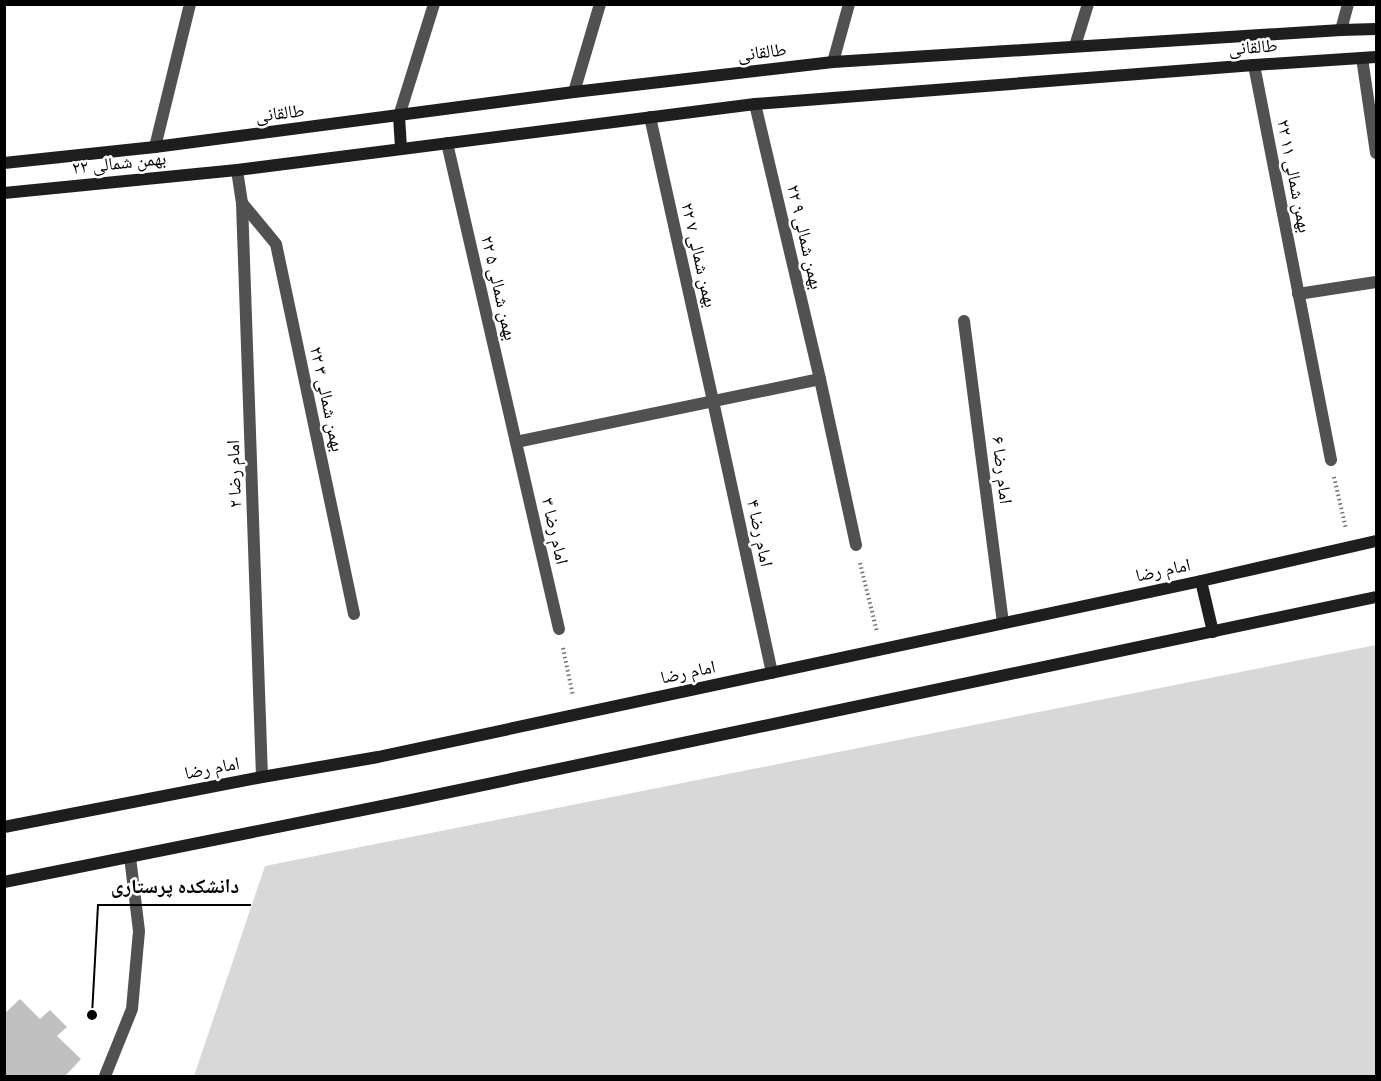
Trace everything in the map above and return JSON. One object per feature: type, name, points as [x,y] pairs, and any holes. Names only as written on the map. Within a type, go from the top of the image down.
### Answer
[{"type":"main road","name":"طالقانی","points":[[155,147],[574,92],[833,62],[1377,29]]},
{"type":"main road","name":"طالقانی","points":[[237,170],[755,104],[1377,57]]},
{"type":"main road","points":[[399,116],[401,148]]},
{"type":"main road","name":"۲۲ بهمن شمالی","points":[[4,163],[155,147]]},
{"type":"main road","name":"۲۲ بهمن شمالی","points":[[4,193],[237,170]]},
{"type":"main road","name":"امام رضا","points":[[4,827],[378,757],[1201,581],[1377,541]]},
{"type":"main road","points":[[1201,581],[1213,632]]},
{"type":"main road","points":[[4,882],[430,796],[1377,597]]},
{"type":"street","points":[[155,147],[190,4]]},
{"type":"street","points":[[399,116],[434,4]]},
{"type":"street","points":[[574,92],[600,4]]},
{"type":"street","points":[[833,62],[849,4]]},
{"type":"street","points":[[1075,46],[1088,4]]},
{"type":"street","points":[[1341,30],[1348,4]]},
{"type":"street","points":[[1362,58],[1377,153]]},
{"type":"street","name":"۲۲ بهمن شمالی ۱۱","points":[[1254,65],[1330,460]]},
{"type":"street","name":"۲۲ بهمن شمالی ۹","points":[[755,104],[820,379],[856,545]]},
{"type":"street","name":"۲۲ بهمن شمالی ۷","points":[[650,117],[713,401]]},
{"type":"street","name":"۲۲ بهمن شمالی ۵","points":[[447,143],[516,442]]},
{"type":"street","name":"امام رضا ۲","points":[[237,170],[242,203],[262,777]]},
{"type":"street","name":"۲۲ بهمن شمالی ۳","points":[[242,203],[276,244],[354,614]]},
{"type":"street","points":[[1298,294],[1377,282]]},
{"type":"street","name":"امام رضا ۶","points":[[964,321],[1003,623]]},
{"type":"street","points":[[516,442],[820,379]]},
{"type":"street","name":"امام رضا ۴","points":[[713,401],[772,673]]},
{"type":"street","name":"امام رضا ۳","points":[[516,442],[560,628]]},
{"type":"street","points":[[105,1077],[132,1009],[139,930],[130,857]]},
{"type":"path","points":[[1330,460],[1350,547]]},
{"type":"path","points":[[856,545],[881,650]]},
{"type":"path","points":[[560,628],[577,714]]},
{"type":"shaded area","points":[[1376,645],[1376,1076],[194,1076],[265,866]]},
{"type":"building","points":[[20,999],[40,1019],[50,1010],[67,1027],[57,1036],[81,1059],[65,1076],[4,1076],[4,1014]]},
{"type":"place","name":"دانشکده پرستاری","points":[[92,1015]]}]
